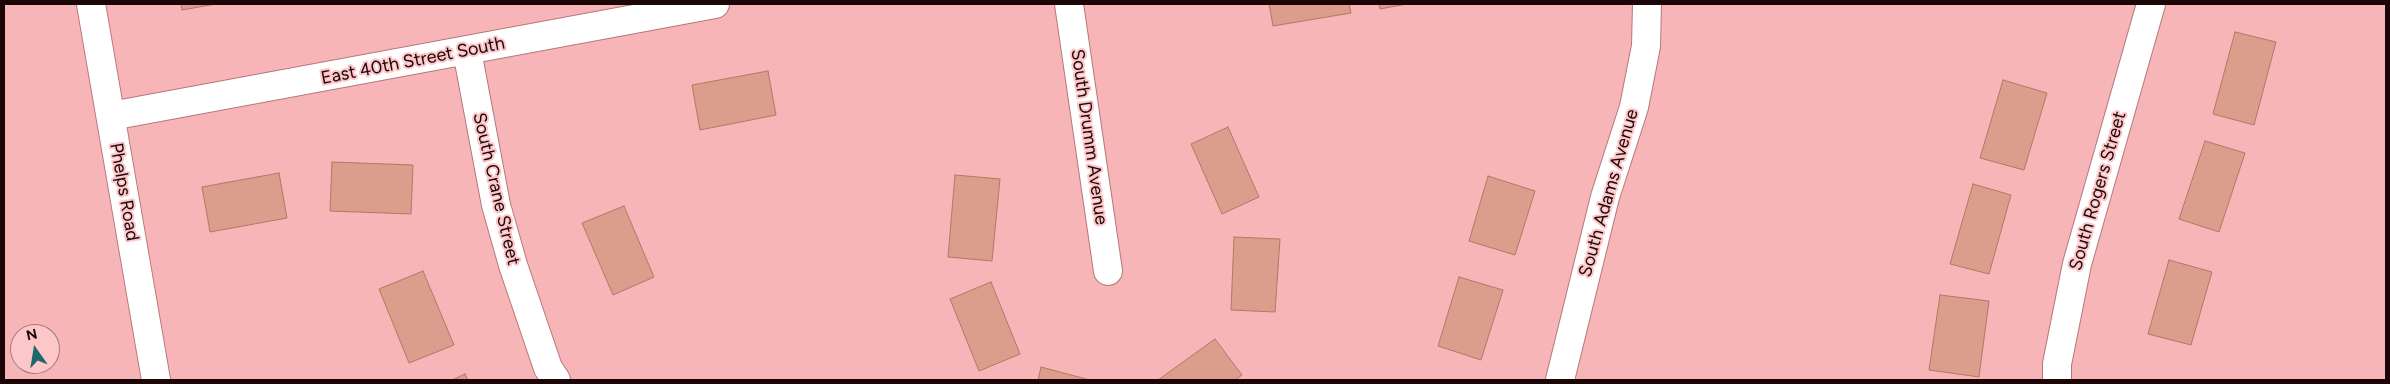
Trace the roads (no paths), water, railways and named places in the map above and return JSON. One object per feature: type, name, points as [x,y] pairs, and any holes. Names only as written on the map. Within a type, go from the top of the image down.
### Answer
[{"type":"street","name":"Phelps Road","points":[[91,4],[156,380]]},
{"type":"street","name":"East 40th Street South","points":[[111,116],[716,4]]},
{"type":"street","name":"South Drumm Avenue","points":[[1069,4],[1108,271]]},
{"type":"street","name":"South Adams Avenue","points":[[1560,380],[1605,198],[1634,107],[1646,46],[1647,4]]},
{"type":"street","name":"South Rogers Street","points":[[2057,380],[2057,364],[2077,264],[2151,4]]},
{"type":"street","name":"South Crane Street","points":[[467,51],[496,205],[519,283],[548,368],[556,380]]}]
